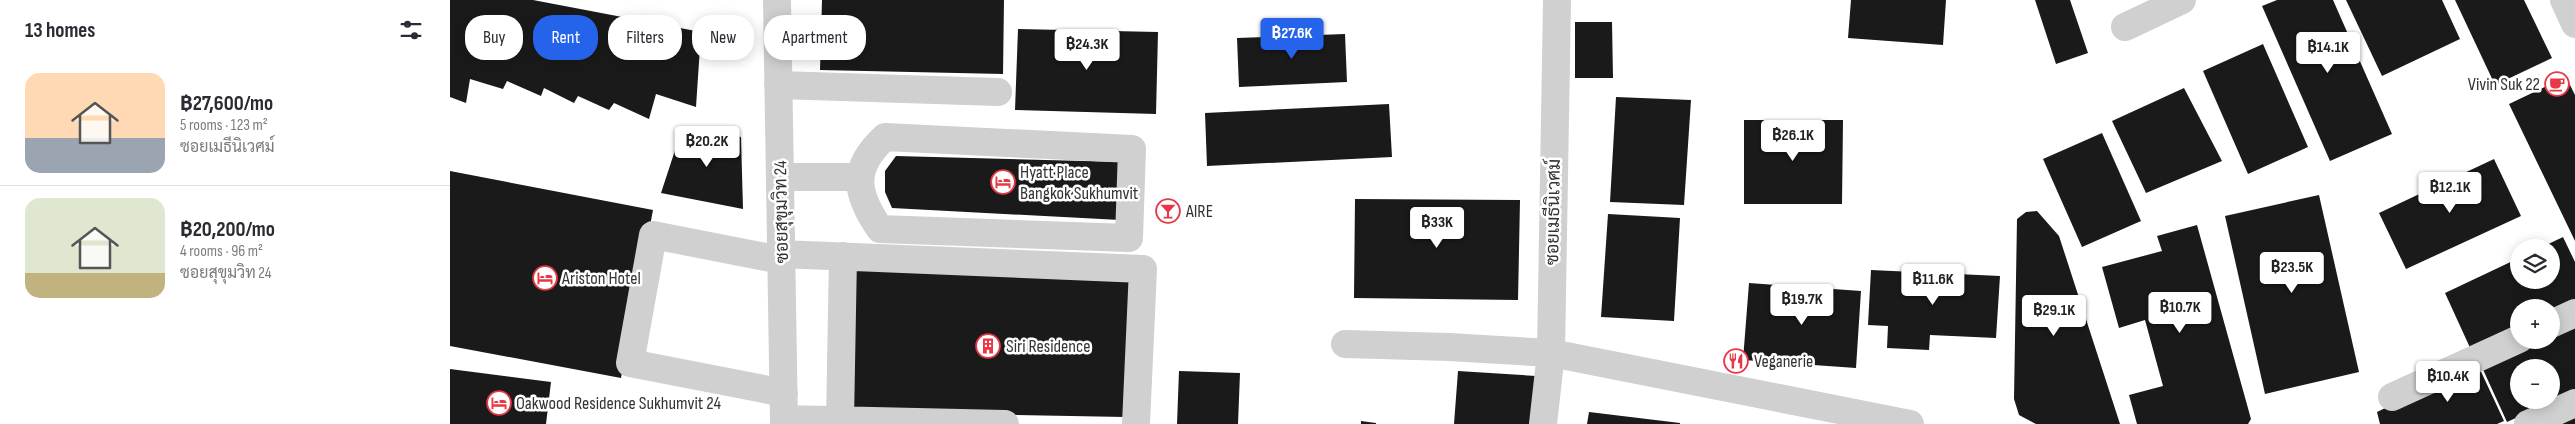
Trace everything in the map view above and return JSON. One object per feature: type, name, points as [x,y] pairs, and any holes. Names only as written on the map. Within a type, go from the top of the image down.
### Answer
[{"type":"street","name":"ซอยสุขุมวิท 24","points":[[777,0],[784,412]]},
{"type":"street","name":"ซอยเมธีนิเวศม์","points":[[1543,424],[1551,353],[1557,0]]},
{"type":"street","points":[[2125,27],[2182,0]]},
{"type":"street","points":[[778,85],[998,92]]},
{"type":"street","points":[[885,137],[1132,149],[1129,238],[880,229],[868,211],[859,177],[869,152],[885,137]]},
{"type":"street","points":[[780,177],[859,177]]},
{"type":"street","points":[[1004,424],[840,421],[784,412],[630,363],[653,235],[781,257],[843,256],[1143,269],[1136,424]]},
{"type":"street","points":[[840,421],[843,256]]},
{"type":"street","points":[[2560,320],[2575,313]]},
{"type":"street","points":[[2392,397],[2510,343]]},
{"type":"street","points":[[1346,344],[1449,347],[1551,353],[1845,418],[1910,424]]},
{"type":"street","points":[[2528,424],[2575,402]]},
{"type":"building","points":[[450,0],[533,0],[612,15],[608,15],[608,60],[682,60],[682,28],[692,30],[692,60],[699,60],[696,107],[656,94],[649,119],[614,103],[609,110],[578,96],[574,103],[544,88],[541,96],[507,81],[503,89],[470,79],[466,103],[450,97]]},
{"type":"building","points":[[822,0],[1004,0],[1003,74],[820,70],[820,60],[866,60],[866,15],[822,15]]},
{"type":"building","points":[[1851,0],[1946,0],[1943,45],[1848,38]]},
{"type":"building","points":[[2035,0],[2070,0],[2088,53],[2056,64]]},
{"type":"building","points":[[2277,0],[2333,0],[2392,134],[2330,161],[2262,6]]},
{"type":"building","points":[[2346,0],[2442,0],[2460,39],[2382,76]]},
{"type":"building","points":[[2455,0],[2524,0],[2552,58],[2495,85]]},
{"type":"building","points":[[1575,22],[1612,22],[1613,78],[1575,78]]},
{"type":"building","points":[[1018,29],[1158,32],[1156,114],[1015,110]]},
{"type":"building","points":[[1345,34],[1347,82],[1239,87],[1237,38]]},
{"type":"building","points":[[2263,44],[2308,147],[2248,174],[2203,71]]},
{"type":"building","points":[[2566,77],[2575,95],[2575,241],[2509,104]]},
{"type":"building","points":[[2184,88],[2222,161],[2146,193],[2112,121]]},
{"type":"building","points":[[1616,97],[1691,100],[1684,205],[1610,202]]},
{"type":"building","points":[[1389,104],[1392,157],[1207,166],[1205,113]]},
{"type":"building","points":[[1744,120],[1843,120],[1842,204],[1744,204]]},
{"type":"building","points":[[683,126],[741,137],[743,209],[661,193]]},
{"type":"building","points":[[2102,133],[2141,221],[2082,247],[2043,159]]},
{"type":"building","name":"Hyatt Place Bangkok Sukhumvit","points":[[896,156],[1123,162],[1120,220],[892,208],[885,192],[885,171]]},
{"type":"building","points":[[2494,159],[2521,216],[2406,269],[2379,213]]},
{"type":"building","name":"Ariston Hotel","points":[[450,171],[653,210],[621,378],[450,346]]},
{"type":"building","points":[[2319,195],[2359,372],[2265,394],[2225,216]]},
{"type":"building","points":[[1355,199],[1520,200],[1518,300],[1354,298]]},
{"type":"building","points":[[2037,211],[2059,236],[2120,424],[2036,424],[2019,415],[2014,399],[2017,219],[2026,212]]},
{"type":"building","points":[[1608,214],[1680,218],[1674,321],[1601,317]]},
{"type":"building","points":[[2197,225],[2251,419],[2248,424],[2137,424],[2129,395],[2163,386],[2145,320],[2119,328],[2102,267],[2162,251],[2157,236]]},
{"type":"building","points":[[2563,237],[2575,262],[2575,303],[2560,310],[2560,299],[2510,299],[2510,334],[2472,352],[2445,293],[2510,262],[2510,289],[2560,289],[2559,239]]},
{"type":"building","name":"Siri Residence","points":[[847,266],[1132,279],[1125,417],[847,412]]},
{"type":"building","points":[[1871,270],[2000,276],[1996,338],[1930,335],[1929,350],[1887,348],[1888,326],[1868,325]]},
{"type":"building","points":[[1749,283],[1861,291],[1856,368],[1743,360]]},
{"type":"building","points":[[2575,320],[2575,391],[2560,398],[2560,359],[2510,359],[2510,409],[2536,409],[2507,422],[2480,363],[2511,349],[2560,349],[2560,327]]},
{"type":"building","points":[[2477,363],[2504,421],[2497,424],[2380,424],[2377,412]]},
{"type":"building","name":"Oakwood Residence Sukhumvit 24","points":[[450,369],[551,382],[546,424],[450,424]]},
{"type":"building","points":[[1179,371],[1240,373],[1238,424],[1177,424]]},
{"type":"building","points":[[1458,371],[1536,376],[1533,424],[1454,424]]},
{"type":"building","points":[[2575,409],[2575,424],[2541,424]]},
{"type":"building","points":[[1589,412],[1680,423],[1680,424],[1587,424]]},
{"type":"building","points":[[1361,421],[1376,423],[1376,424],[1361,424]]},
{"type":"place","name":"Vivin Suk 22","points":[[2557,84]]},
{"type":"place","name":"Hyatt Place Bangkok Sukhumvit","points":[[1003,182]]},
{"type":"place","name":"AIRE","points":[[1168,211]]},
{"type":"place","name":"Ariston Hotel","points":[[545,278]]},
{"type":"place","name":"Siri Residence","points":[[988,346]]},
{"type":"place","name":"Veganerie","points":[[1736,361]]},
{"type":"place","name":"Oakwood Residence Sukhumvit 24","points":[[499,403]]}]
